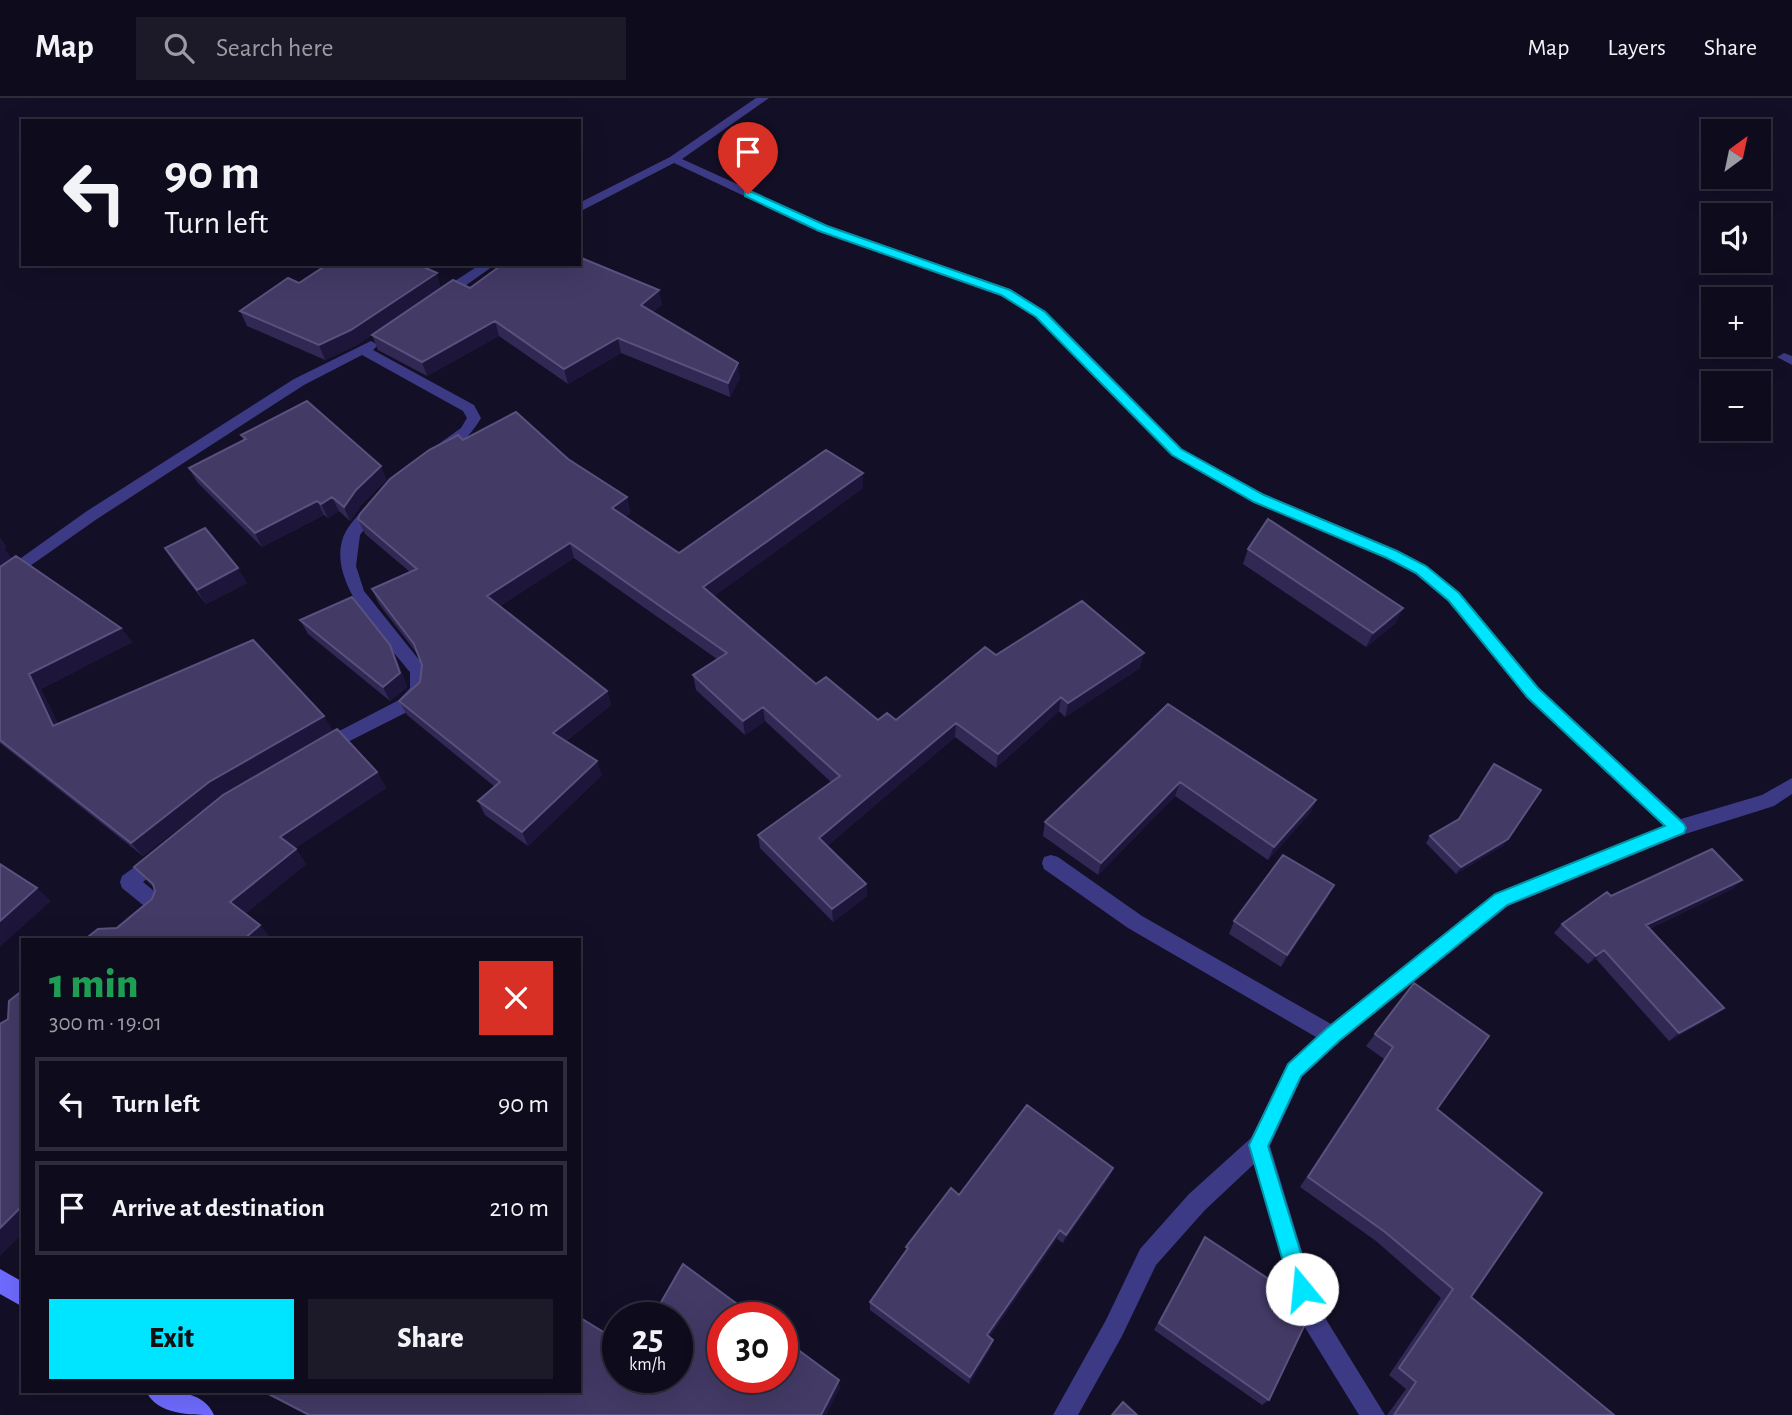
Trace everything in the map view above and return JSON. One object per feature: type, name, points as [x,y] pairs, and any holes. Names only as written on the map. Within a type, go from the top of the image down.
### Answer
[{"type":"street","points":[[581,207],[674,159],[763,98]]},
{"type":"street","points":[[674,159],[823,228],[1005,292],[1041,314],[1177,452],[1259,498],[1392,554],[1421,570],[1454,597],[1533,692],[1678,828]]},
{"type":"street","points":[[435,300],[487,266]]},
{"type":"street","points":[[0,581],[92,515],[287,390],[384,336]]},
{"type":"street","points":[[363,350],[469,408],[474,418],[466,431],[423,462]]},
{"type":"street","points":[[312,754],[360,726],[405,705],[419,690],[418,671],[358,593],[348,566],[352,534],[383,495]]},
{"type":"street","points":[[1065,1415],[1114,1328],[1148,1257],[1197,1202],[1259,1145],[1294,1070],[1332,1035],[1501,900],[1678,828],[1768,801],[1792,785]]},
{"type":"street","points":[[118,938],[157,905],[129,881],[173,847]]},
{"type":"street","points":[[1051,863],[1135,922],[1332,1035]]},
{"type":"street","points":[[1259,1145],[1309,1313],[1373,1415]]},
{"type":"street","points":[[0,1280],[21,1295]]},
{"type":"street","points":[[162,1393],[202,1415]]},
{"type":"building","points":[[581,258],[659,290],[641,305],[738,363],[728,383],[618,338],[564,369],[495,321],[422,362],[372,335],[453,280],[470,288],[500,266],[581,266]]},
{"type":"building","points":[[325,266],[421,266],[437,273],[351,330],[319,345],[240,311],[288,278],[299,283]]},
{"type":"building","points":[[307,401],[381,466],[356,490],[344,507],[332,497],[321,504],[317,501],[255,533],[189,468],[246,439],[241,435]]},
{"type":"building","points":[[516,412],[568,459],[627,497],[612,508],[679,553],[826,450],[863,473],[703,587],[816,684],[826,677],[878,720],[887,713],[896,720],[985,647],[996,655],[1082,601],[1144,653],[1068,703],[1061,697],[998,754],[956,723],[819,838],[866,884],[832,909],[758,835],[840,776],[763,707],[743,721],[693,675],[727,653],[570,543],[487,596],[607,691],[553,733],[597,761],[522,832],[478,801],[500,782],[399,701],[420,682],[422,665],[414,644],[372,589],[417,569],[358,519],[390,479],[429,450],[458,435],[463,440]]},
{"type":"building","points":[[1268,519],[1403,608],[1373,633],[1248,549]]},
{"type":"building","points":[[205,528],[238,568],[197,590],[165,548]]},
{"type":"building","points":[[16,556],[121,628],[29,674],[53,726],[253,640],[324,716],[209,782],[131,843],[0,740],[0,567]]},
{"type":"building","points":[[352,597],[390,645],[400,673],[383,687],[300,620]]},
{"type":"building","points":[[1168,704],[1316,800],[1274,847],[1180,782],[1101,863],[1045,822]]},
{"type":"building","points":[[337,729],[377,772],[280,837],[296,849],[230,902],[260,925],[245,938],[87,938],[98,929],[117,928],[152,899],[155,891],[153,884],[134,867],[223,795]]},
{"type":"building","points":[[1494,764],[1541,790],[1508,839],[1461,867],[1430,836],[1459,819]]},
{"type":"building","points":[[1712,849],[1742,880],[1646,925],[1724,1008],[1679,1033],[1604,950],[1596,956],[1562,924],[1607,892],[1611,896]]},
{"type":"building","points":[[1283,855],[1334,885],[1287,955],[1234,921]]},
{"type":"building","points":[[0,864],[37,888],[0,921]]},
{"type":"building","points":[[1414,983],[1489,1036],[1437,1109],[1542,1193],[1471,1297],[1614,1415],[1394,1415],[1416,1382],[1399,1368],[1453,1289],[1385,1232],[1308,1177],[1393,1047],[1375,1034]]},
{"type":"building","points":[[21,992],[21,1207],[0,1228],[0,1024],[8,1019],[9,1001]]},
{"type":"building","points":[[1027,1105],[1113,1168],[1066,1235],[1060,1230],[987,1335],[993,1340],[970,1377],[870,1302],[908,1248],[906,1247],[951,1188],[959,1195]]},
{"type":"building","points":[[1205,1237],[1302,1301],[1308,1318],[1269,1400],[1159,1323]]},
{"type":"building","points":[[683,1264],[734,1302],[707,1302],[707,1393],[798,1393],[798,1350],[839,1380],[821,1415],[309,1415],[267,1393],[581,1393],[581,1318],[602,1331],[602,1393],[693,1393],[693,1302],[661,1302]]},
{"type":"building","points":[[1123,1402],[1137,1415],[1112,1415]]},
{"type":"route","points":[[748,194],[823,228],[1005,292],[1041,314],[1177,452],[1259,498],[1392,554],[1421,570],[1454,597],[1533,692],[1678,828],[1623,853],[1501,900],[1332,1035],[1294,1070],[1259,1145],[1302,1289]]}]
